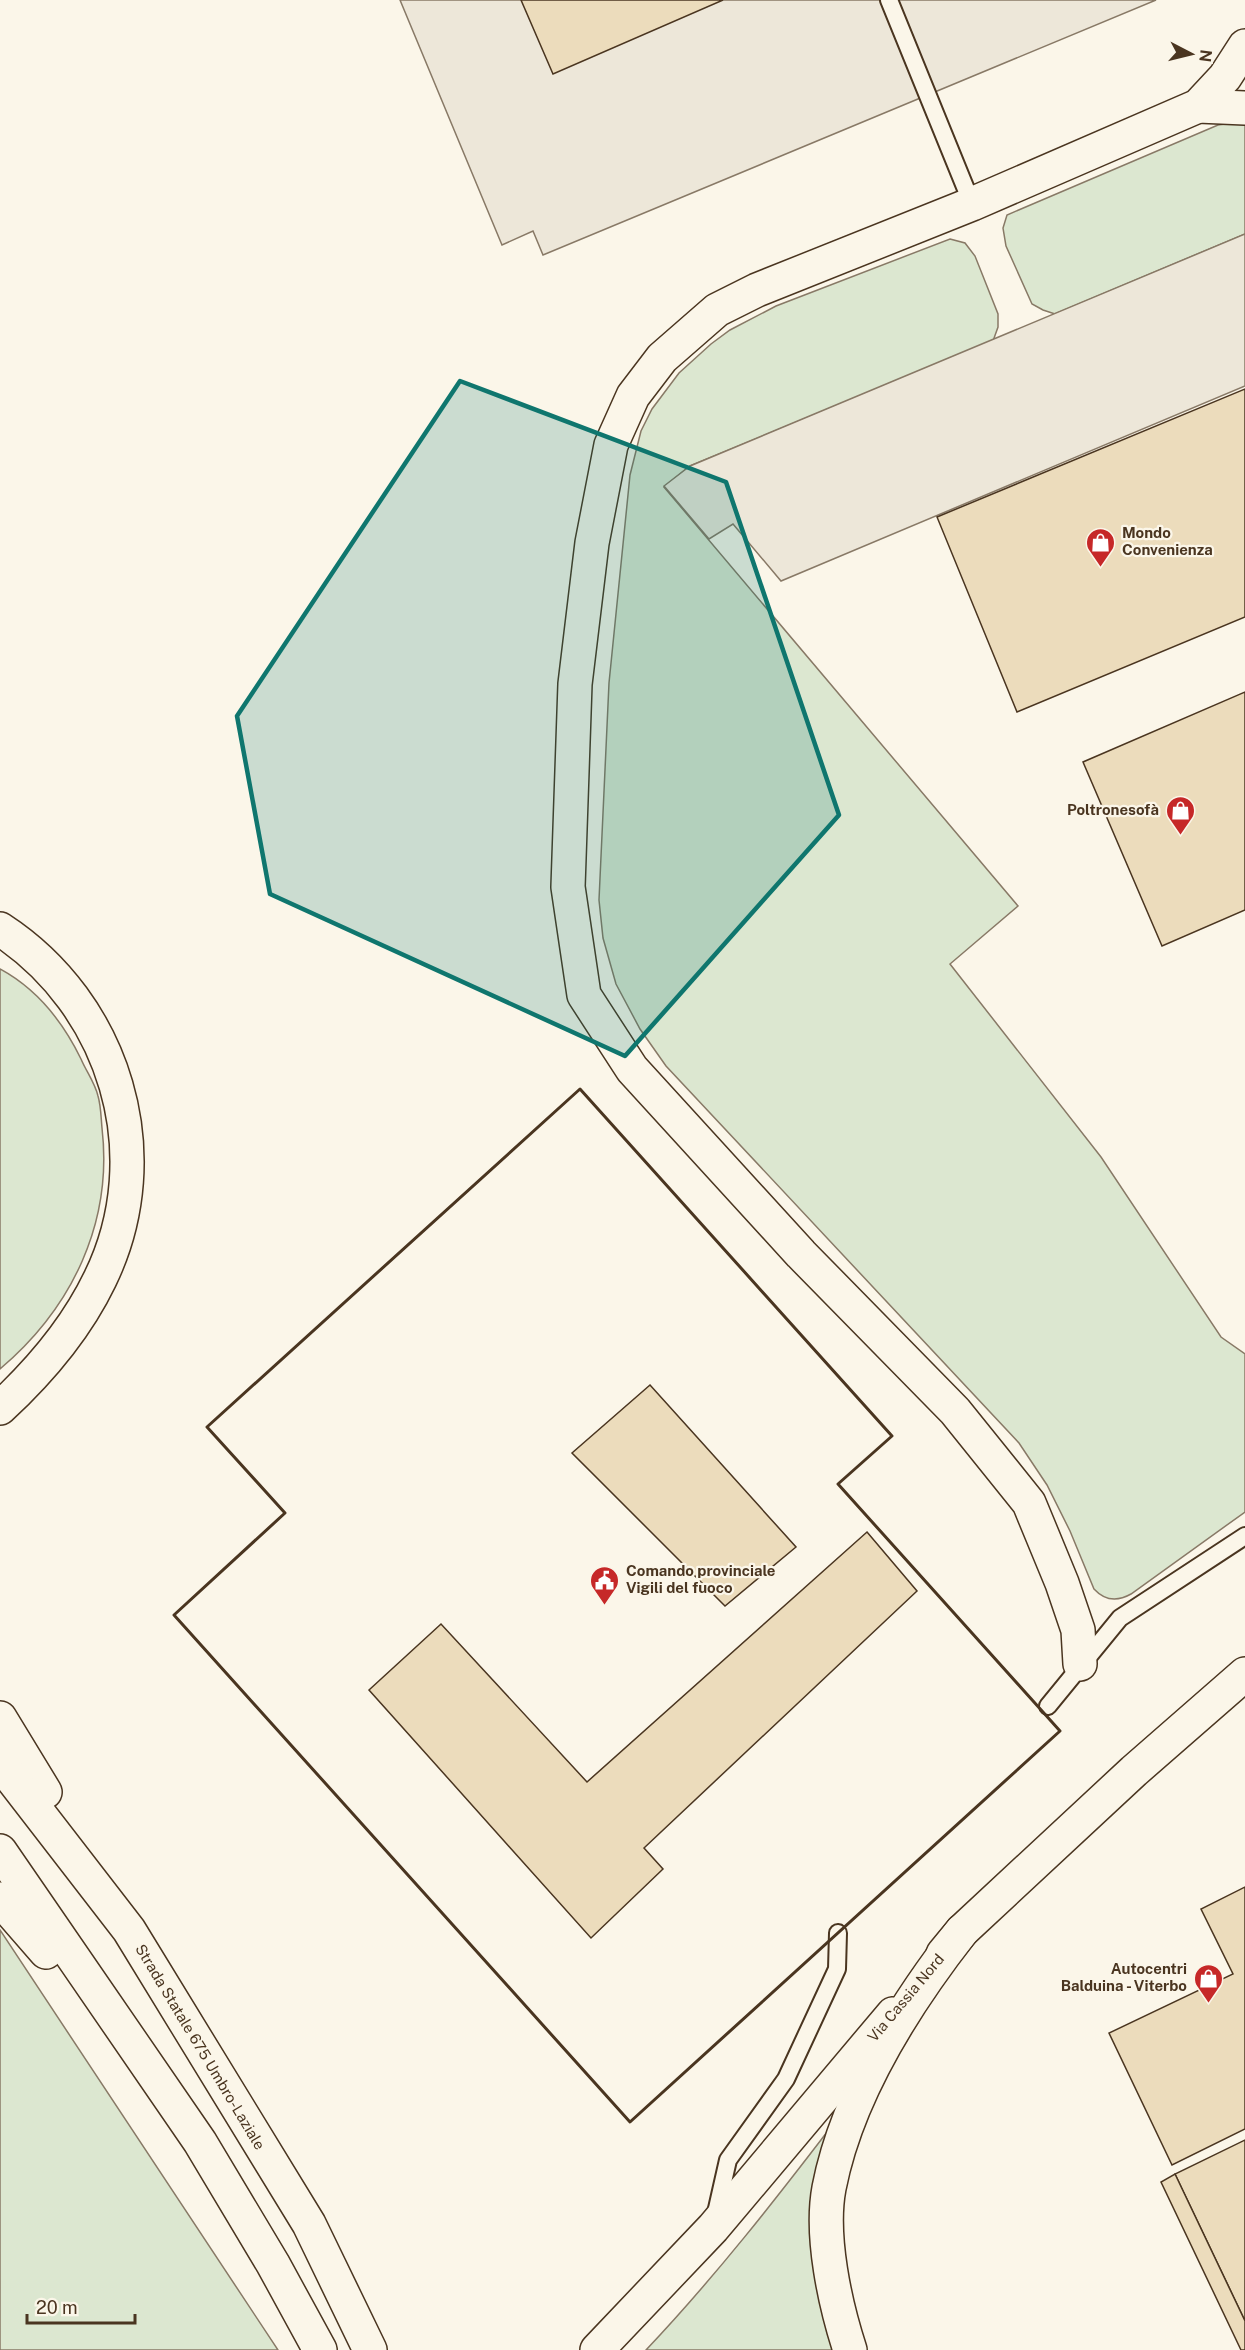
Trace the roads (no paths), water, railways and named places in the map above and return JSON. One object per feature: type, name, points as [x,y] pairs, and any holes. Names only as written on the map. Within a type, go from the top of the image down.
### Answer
[{"type":"main road","points":[[1080,1664],[1078,1630],[1062,1583],[1029,1503],[955,1411],[801,1254],[632,1069],[584,994],[568,887],[575,684],[592,543],[611,445],[633,396],[662,358],[717,310],[758,290],[972,204],[1198,106],[1225,77],[1245,46]]},
{"type":"main road","points":[[1198,106],[1245,108]]},
{"type":"main road","points":[[0,929],[17,940],[46,965],[71,994],[93,1027],[109,1062],[120,1098],[126,1134],[127,1171],[121,1217],[114,1244],[100,1278],[60,1345],[26,1384],[0,1408]]},
{"type":"main road","name":"Via Cassia Nord","points":[[597,2350],[713,2228],[962,1931],[1134,1771],[1245,1674]]},
{"type":"main road","points":[[0,1718],[129,1930]]},
{"type":"main road","name":"Strada Statale 675 Umbro-Laziale","points":[[0,1763],[129,1930],[309,2224],[370,2350]]},
{"type":"main road","points":[[0,1851],[200,2142],[273,2264],[320,2350]]},
{"type":"main road","points":[[0,1899],[25,1926],[200,2142]]},
{"type":"main road","points":[[850,2350],[835,2297],[830,2261],[827,2225],[829,2189],[842,2142],[859,2096],[881,2052],[905,2010],[962,1931]]},
{"type":"lane","points":[[889,0],[972,204]]},
{"type":"lane","points":[[1048,1706],[1080,1664],[1120,1618],[1245,1536]]},
{"type":"lane","points":[[713,2228],[728,2160],[786,2079],[837,1969],[838,1933]]},
{"type":"place","name":"Mondo Convenienza","points":[[1101,568]]},
{"type":"place","name":"Poltronesofà","points":[[1180,836]]},
{"type":"place","name":"Comando provinciale Vigili del fuoco","points":[[605,1606]]},
{"type":"place","name":"Autocentri Balduina - Viterbo","points":[[1208,2004]]}]
